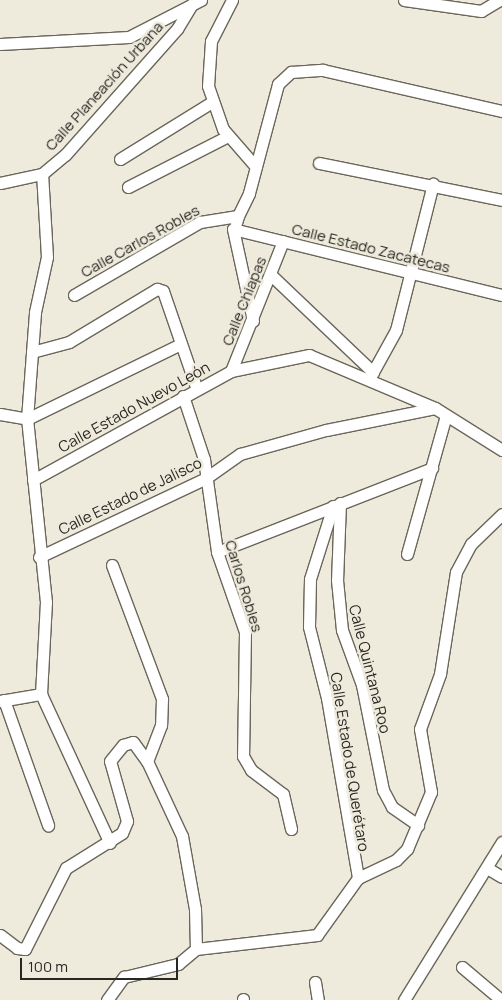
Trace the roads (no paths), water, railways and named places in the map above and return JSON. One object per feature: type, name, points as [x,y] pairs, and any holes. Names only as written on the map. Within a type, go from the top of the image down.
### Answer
[{"type":"street","points":[[167,0],[170,12]]},
{"type":"street","points":[[232,0],[210,41],[207,72],[212,102],[228,136],[256,168]]},
{"type":"street","points":[[404,0],[481,11],[499,0]]},
{"type":"street","points":[[0,44],[128,36],[170,12],[196,2]]},
{"type":"street","name":"Calle Planeación Urbana","points":[[42,174],[132,82],[196,2]]},
{"type":"street","points":[[253,322],[233,229],[256,168],[278,84],[299,69],[371,79],[502,111]]},
{"type":"street","points":[[120,159],[212,102]]},
{"type":"street","points":[[128,187],[228,136]]},
{"type":"street","points":[[319,163],[433,184],[502,200]]},
{"type":"street","points":[[0,183],[42,174],[47,258],[34,312],[27,419],[39,557],[46,602],[41,694],[110,844]]},
{"type":"street","points":[[271,275],[371,376],[396,330],[412,273],[433,184]]},
{"type":"street","name":"Calle Carlos Robles","points":[[74,296],[200,222],[238,216]]},
{"type":"street","name":"Calle Estado Zacatecas","points":[[233,229],[502,295]]},
{"type":"street","name":"Calle Chiapas","points":[[231,371],[253,322],[283,241]]},
{"type":"street","points":[[32,352],[69,342],[157,289],[163,291],[179,345],[196,387]]},
{"type":"street","points":[[0,414],[27,419],[179,345]]},
{"type":"street","name":"Calle Estado Nuevo León","points":[[33,480],[196,387],[231,371],[309,355],[371,376],[435,408],[500,449]]},
{"type":"street","name":"Carlos Robles","points":[[183,396],[206,478],[217,552],[245,632],[243,756],[251,770],[283,794],[291,829]]},
{"type":"street","name":"Calle Estado de Jalisco","points":[[39,557],[206,478],[240,454],[271,443],[435,408]]},
{"type":"street","points":[[407,554],[446,415]]},
{"type":"street","points":[[217,552],[432,468]]},
{"type":"street","name":"Calle Quintana Roo","points":[[337,505],[336,580],[342,630],[362,684],[383,790],[392,807],[418,825]]},
{"type":"street","name":"Calle Estado de Querétaro","points":[[337,505],[310,579],[309,627],[327,698],[358,878]]},
{"type":"street","points":[[108,1000],[124,977],[178,964],[196,949],[317,935],[358,878],[401,856],[418,825],[431,785],[420,729],[440,674],[456,572],[471,544],[502,514]]},
{"type":"street","points":[[112,565],[162,699],[161,725],[148,761]]},
{"type":"street","points":[[41,694],[2,701],[48,825]]},
{"type":"street","points":[[0,935],[17,948],[26,949],[66,868],[110,844],[127,821],[110,761],[123,745],[133,742],[148,761],[182,836],[194,909],[196,949]]},
{"type":"street","points":[[404,1000],[502,842]]},
{"type":"street","points":[[487,868],[502,876]]},
{"type":"street","points":[[462,967],[501,1000]]},
{"type":"street","points":[[315,982],[318,1000]]}]
